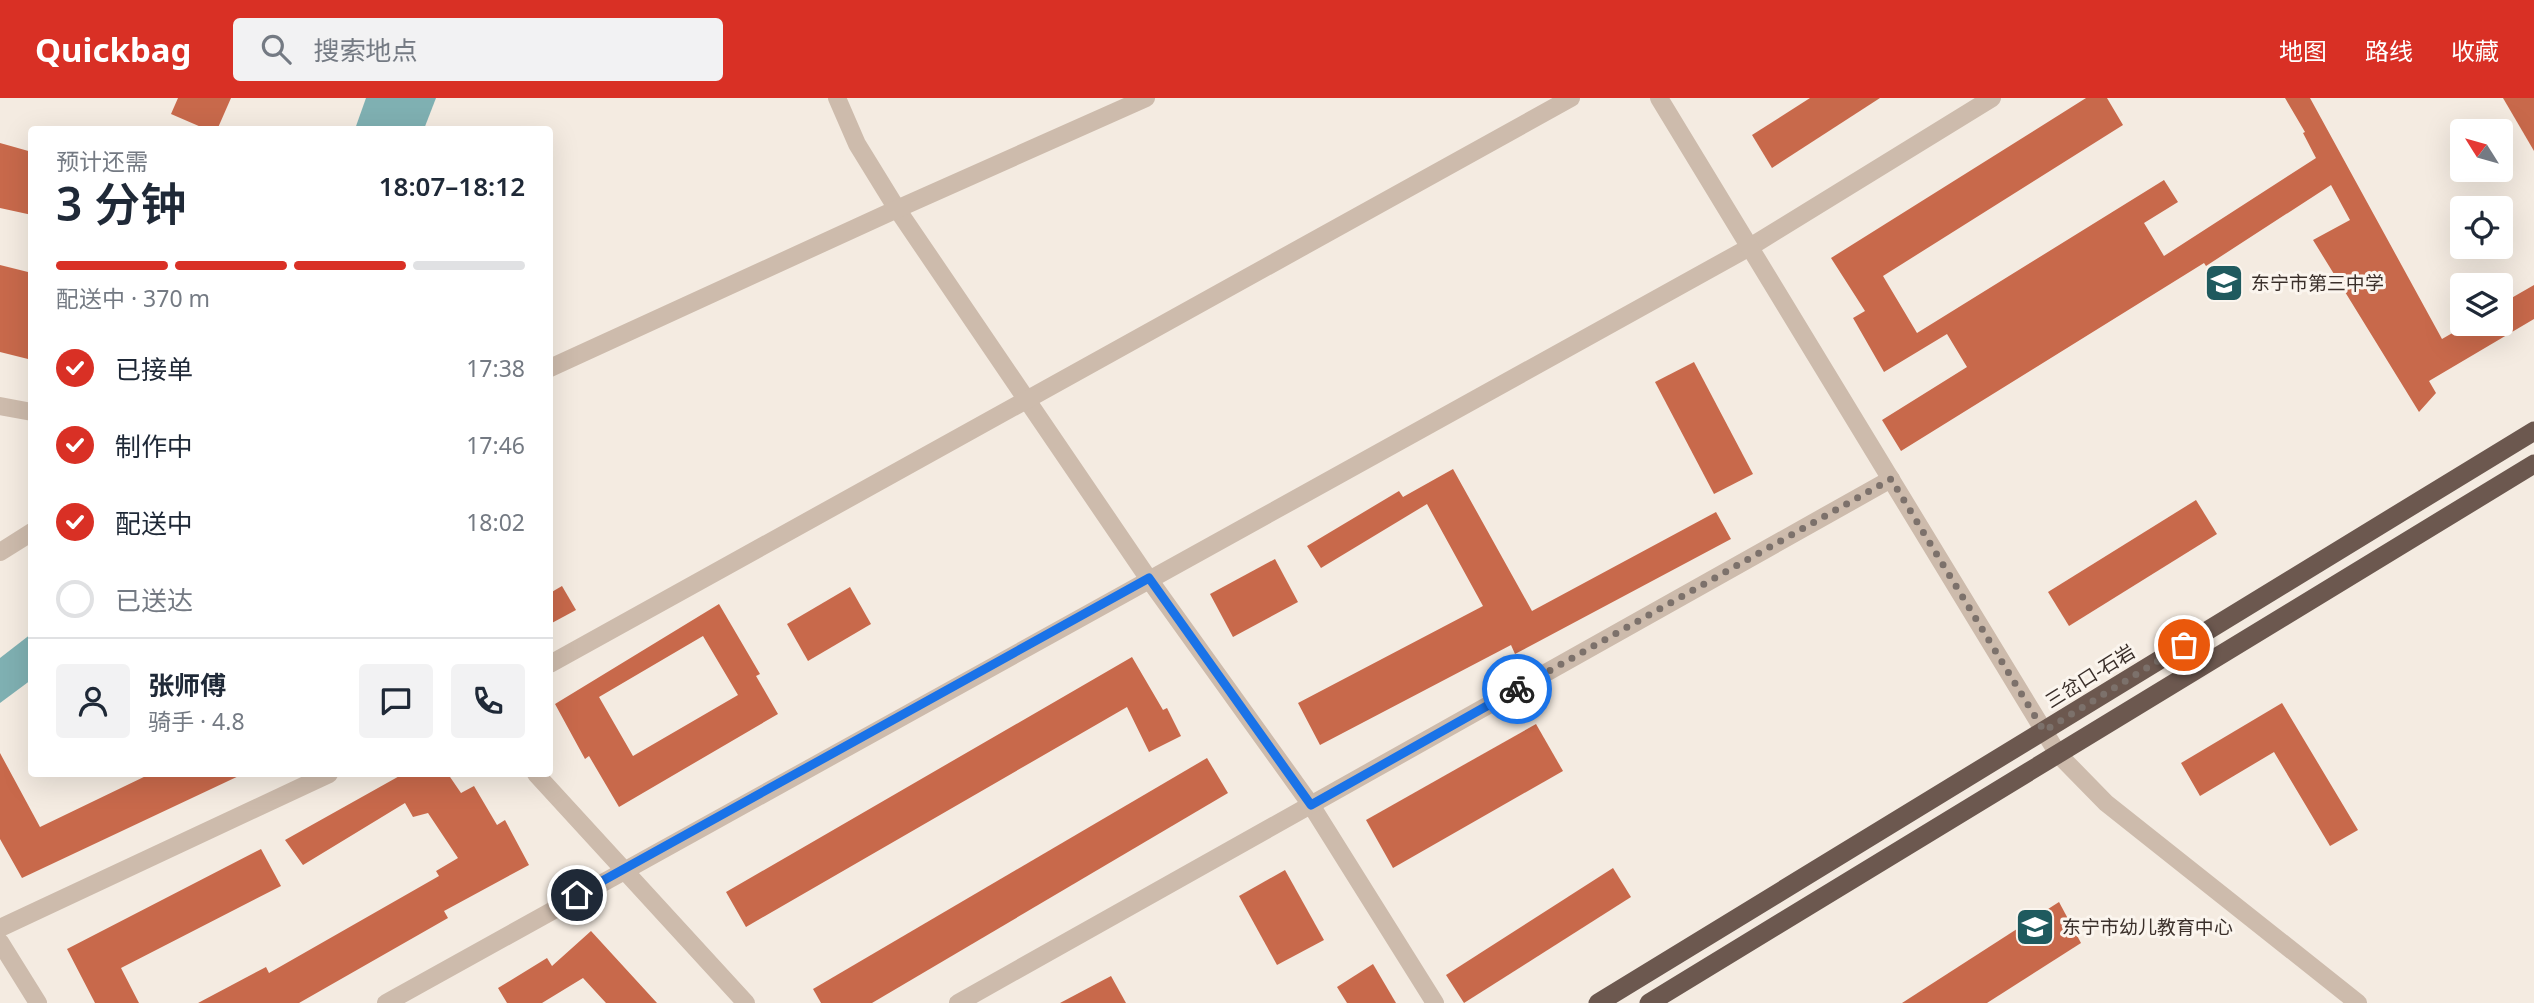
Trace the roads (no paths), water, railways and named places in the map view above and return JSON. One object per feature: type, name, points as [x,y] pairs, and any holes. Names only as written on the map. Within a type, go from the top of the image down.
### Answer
[{"type":"highway","name":"三岔口-石岩","points":[[1598,1003],[2534,431]]},
{"type":"highway","points":[[1649,1003],[2534,464]]},
{"type":"street","points":[[836,98],[857,144],[897,209],[1026,401],[1311,805],[1435,1003]]},
{"type":"street","points":[[553,367],[1146,98]]},
{"type":"street","points":[[553,662],[1571,98]]},
{"type":"street","points":[[1659,98],[2058,754],[2114,810],[2358,1003]]},
{"type":"street","points":[[386,1003],[1750,247],[1992,98]]},
{"type":"street","points":[[0,407],[28,411]]},
{"type":"street","points":[[958,1003],[1891,479]]},
{"type":"street","points":[[0,552],[28,534]]},
{"type":"street","points":[[0,928],[323,777]]},
{"type":"street","points":[[539,777],[746,1003]]},
{"type":"street","points":[[0,942],[38,1003]]},
{"type":"water","points":[[366,98],[436,98],[425,126],[356,126]]},
{"type":"water","points":[[28,636],[28,682],[0,703],[0,658]]},
{"type":"place","name":"东宁市第三中学","points":[[2224,283]]},
{"type":"place","name":"东宁市幼儿教育中心","points":[[2035,927]]}]
